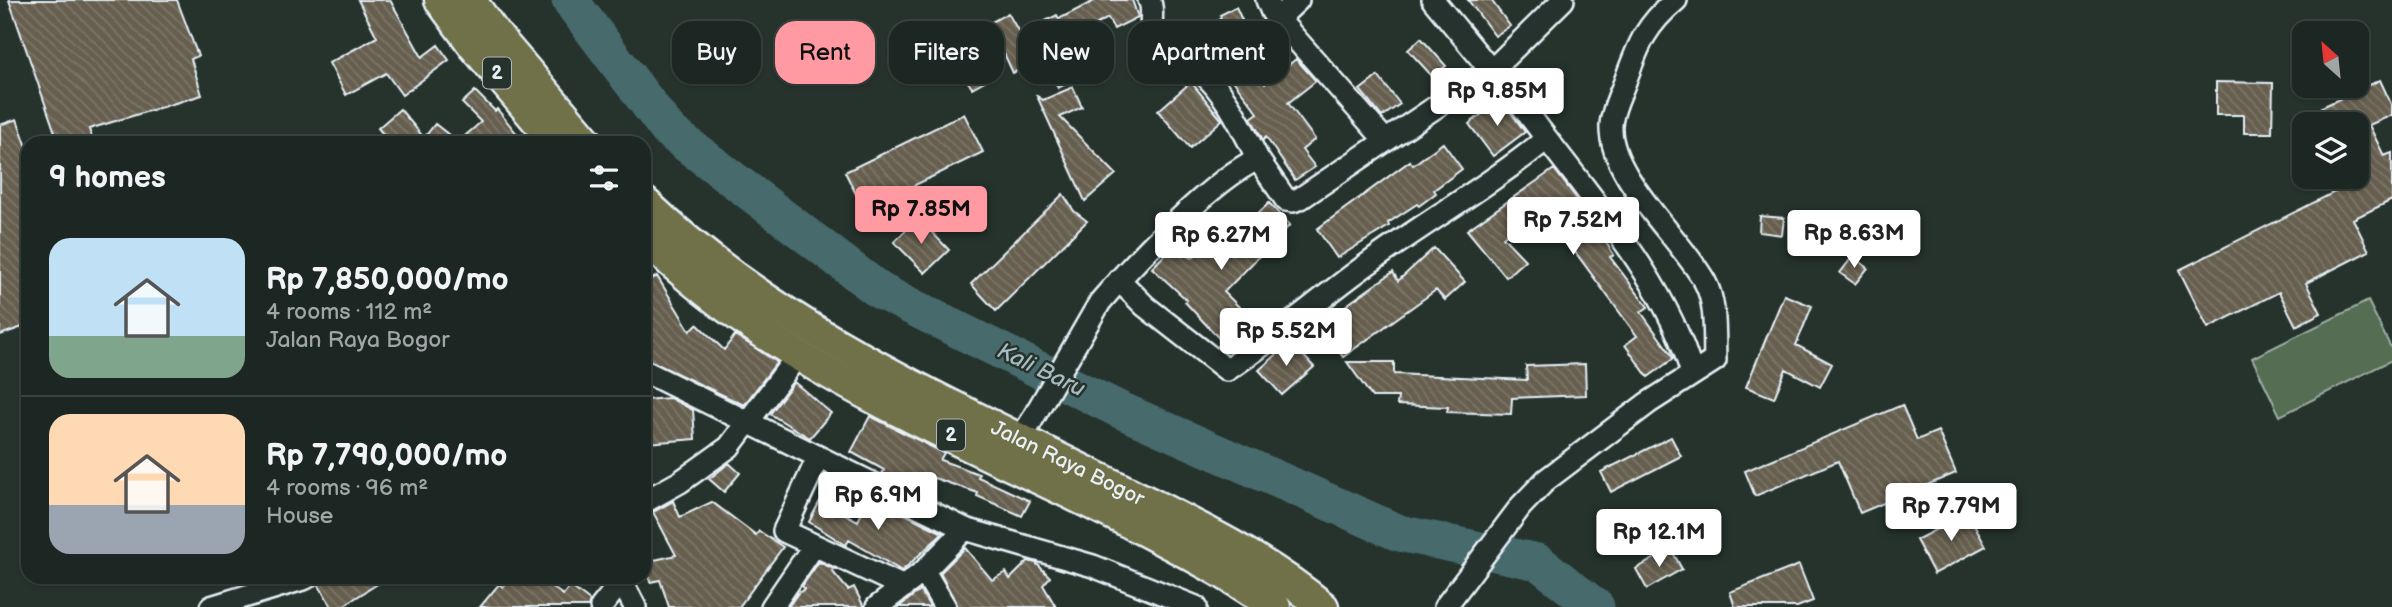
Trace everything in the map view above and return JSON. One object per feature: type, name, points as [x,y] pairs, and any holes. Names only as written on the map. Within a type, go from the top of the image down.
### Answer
[{"type":"highway","name":"2","points":[[440,0],[474,46],[550,136]]},
{"type":"highway","name":"2","points":[[470,0],[495,34],[582,136]]},
{"type":"highway","name":"Jalan Raya Bogor","points":[[651,209],[689,245],[813,332],[938,400],[1245,598],[1275,607]]},
{"type":"highway","name":"Jalan Raya Bogor","points":[[651,243],[669,262],[798,355],[925,423],[1014,451],[1202,532],[1260,564],[1323,607]]},
{"type":"street","points":[[1298,0],[1273,9],[1384,139]]},
{"type":"street","points":[[1433,0],[1493,68],[1643,273],[1666,309],[1692,374]]},
{"type":"street","points":[[1155,2],[1152,29],[1170,52],[1196,68],[1218,91],[1233,112],[1258,159],[1286,200],[1293,201],[1493,68],[1563,0]]},
{"type":"street","points":[[1444,607],[1521,506],[1546,480],[1715,360],[1713,312],[1705,282],[1644,198],[1614,152],[1611,139],[1611,121],[1641,38],[1654,18],[1676,0]]},
{"type":"street","points":[[1119,280],[1145,306],[1227,370],[1278,336],[1368,263],[1516,164],[1545,140]]},
{"type":"street","points":[[1014,451],[1100,302],[1119,280],[1223,181],[1258,159]]},
{"type":"street","points":[[651,498],[680,482],[729,447],[745,422],[798,355]]},
{"type":"street","points":[[651,375],[965,529],[1093,566],[1196,607]]},
{"type":"street","points":[[818,458],[783,526],[784,531],[813,547],[904,587]]},
{"type":"street","points":[[877,607],[924,571],[965,529]]},
{"type":"street","points":[[772,607],[813,547]]},
{"type":"street","points":[[924,571],[945,607]]},
{"type":"street","points":[[211,607],[286,584]]},
{"type":"street","points":[[601,607],[617,584]]},
{"type":"street","points":[[622,584],[635,607]]},
{"type":"green space","points":[[2368,301],[2392,350],[2392,360],[2280,416],[2252,358]]},
{"type":"building","points":[[9,0],[177,0],[198,56],[191,59],[202,95],[89,129],[91,136],[56,136]]},
{"type":"building","points":[[358,0],[390,0],[422,57],[438,45],[449,60],[402,95],[386,73],[346,95],[329,63],[377,37]]},
{"type":"building","points":[[1096,0],[1132,0],[1138,17],[1114,29],[1114,21],[1108,18],[1102,21],[1045,21],[1057,15],[1059,19]]},
{"type":"building","points":[[1468,0],[1491,0],[1510,26],[1495,36]]},
{"type":"building","points":[[1236,7],[1242,21],[1217,21],[1221,18],[1220,15]]},
{"type":"building","points":[[1008,13],[1018,30],[1018,71],[1013,73],[1004,53],[1004,21],[994,21]]},
{"type":"building","points":[[1421,38],[1446,66],[1433,77],[1408,50]]},
{"type":"building","points":[[1296,59],[1316,81],[1288,103],[1315,139],[1302,150],[1315,167],[1295,180],[1266,137],[1263,140],[1251,118],[1258,113],[1236,84],[1289,84],[1289,64]]},
{"type":"building","points":[[1378,76],[1400,104],[1382,117],[1360,90]]},
{"type":"building","points":[[2380,80],[2392,106],[2392,115],[2369,125],[2369,112],[2324,112],[2322,107],[2341,98],[2370,98],[2370,85]]},
{"type":"building","points":[[2216,82],[2273,83],[2272,133],[2244,133],[2244,115],[2216,115]]},
{"type":"building","points":[[1189,84],[1193,84],[1222,120],[1190,148],[1158,111]]},
{"type":"building","points":[[1073,87],[1082,107],[1060,117],[1116,174],[1085,201],[1037,96],[1043,100]]},
{"type":"building","points":[[475,91],[495,111],[497,109],[519,136],[465,136],[481,122],[462,103]]},
{"type":"building","points":[[1501,99],[1525,132],[1493,156],[1469,124]]},
{"type":"building","points":[[400,109],[422,136],[384,136],[378,128]]},
{"type":"building","points":[[964,114],[983,152],[864,210],[845,172]]},
{"type":"building","points":[[17,119],[23,136],[21,328],[0,335],[0,125]]},
{"type":"building","points":[[435,124],[450,136],[426,136]]},
{"type":"building","points":[[2369,125],[2384,156],[2392,153],[2392,200],[2353,219],[2369,251],[2306,283],[2321,313],[2296,326],[2279,292],[2208,328],[2179,270],[2341,189],[2369,189]]},
{"type":"building","points":[[1443,143],[1462,169],[1434,190],[1436,193],[1419,206],[1417,204],[1388,223],[1389,226],[1337,258],[1317,229],[1410,161],[1413,165]]},
{"type":"building","points":[[1554,169],[1586,211],[1614,255],[1610,257],[1648,307],[1641,312],[1671,354],[1673,359],[1648,377],[1625,345],[1637,336],[1542,207],[1503,237],[1525,260],[1506,277],[1467,230]]},
{"type":"building","points":[[1063,194],[1074,211],[1087,221],[996,311],[971,284]]},
{"type":"building","points":[[1269,203],[1290,225],[1224,292],[1254,322],[1228,348],[1185,302],[1187,300],[1152,268],[1176,243],[1192,258],[1228,225],[1236,234]]},
{"type":"building","points":[[1760,216],[1784,218],[1782,235],[1759,232]]},
{"type":"building","points":[[918,218],[949,250],[925,273],[894,242]]},
{"type":"building","points":[[1434,248],[1465,282],[1445,300],[1436,290],[1343,357],[1320,324],[1393,272],[1398,281]]},
{"type":"building","points":[[1853,256],[1868,268],[1855,284],[1840,273]]},
{"type":"building","points":[[657,276],[690,331],[697,324],[724,350],[735,335],[777,362],[744,405],[651,361],[651,280]]},
{"type":"building","points":[[1784,295],[1812,306],[1796,345],[1832,364],[1820,387],[1786,369],[1774,398],[1746,387]]},
{"type":"building","points":[[1291,342],[1314,367],[1282,395],[1259,370]]},
{"type":"building","points":[[1347,362],[1394,362],[1394,374],[1527,380],[1526,366],[1585,364],[1586,395],[1512,398],[1511,414],[1447,412],[1448,407],[1397,405],[1398,397],[1372,397]]},
{"type":"building","points":[[794,382],[831,413],[810,438],[770,414]]},
{"type":"building","points":[[670,398],[693,410],[695,439],[651,443],[651,399]]},
{"type":"building","points":[[1902,405],[1917,440],[1938,431],[1956,473],[1860,513],[1838,461],[1755,496],[1745,471]]},
{"type":"building","points":[[870,416],[944,453],[940,460],[979,474],[978,477],[1030,501],[1022,516],[977,496],[978,493],[931,477],[922,493],[882,474],[884,470],[851,452]]},
{"type":"building","points":[[1671,437],[1681,456],[1611,492],[1601,472]]},
{"type":"building","points":[[729,463],[740,473],[724,492],[709,479]]},
{"type":"building","points":[[870,497],[943,533],[902,571],[849,540],[846,545],[809,522],[820,501],[858,521]]},
{"type":"building","points":[[673,501],[680,517],[712,502],[756,535],[759,531],[783,547],[739,607],[669,607],[660,580],[651,582],[651,561],[676,555],[653,512]]},
{"type":"building","points":[[1968,513],[1986,546],[1934,574],[1916,540]]},
{"type":"building","points":[[965,548],[992,580],[1006,572],[1010,579],[1028,561],[1036,563],[1050,577],[1043,585],[1056,607],[958,607],[940,573]]},
{"type":"building","points":[[1671,549],[1682,569],[1647,589],[1636,569]]},
{"type":"building","points":[[819,562],[834,569],[832,571],[848,590],[854,587],[864,607],[788,607],[798,593],[805,589],[802,586]]},
{"type":"building","points":[[1799,565],[1813,601],[1797,607],[1735,607],[1730,592]]},
{"type":"building","points":[[318,584],[377,584],[341,607],[332,607]]},
{"type":"building","points":[[499,584],[503,587],[505,584],[547,584],[563,595],[570,586],[590,601],[588,607],[480,607]]},
{"type":"building","points":[[921,591],[930,607],[899,607],[914,595]]},
{"type":"waterway","name":"Kali Baru","points":[[570,0],[668,130],[880,291],[1118,409],[1399,533],[1538,562],[1596,607]]}]
